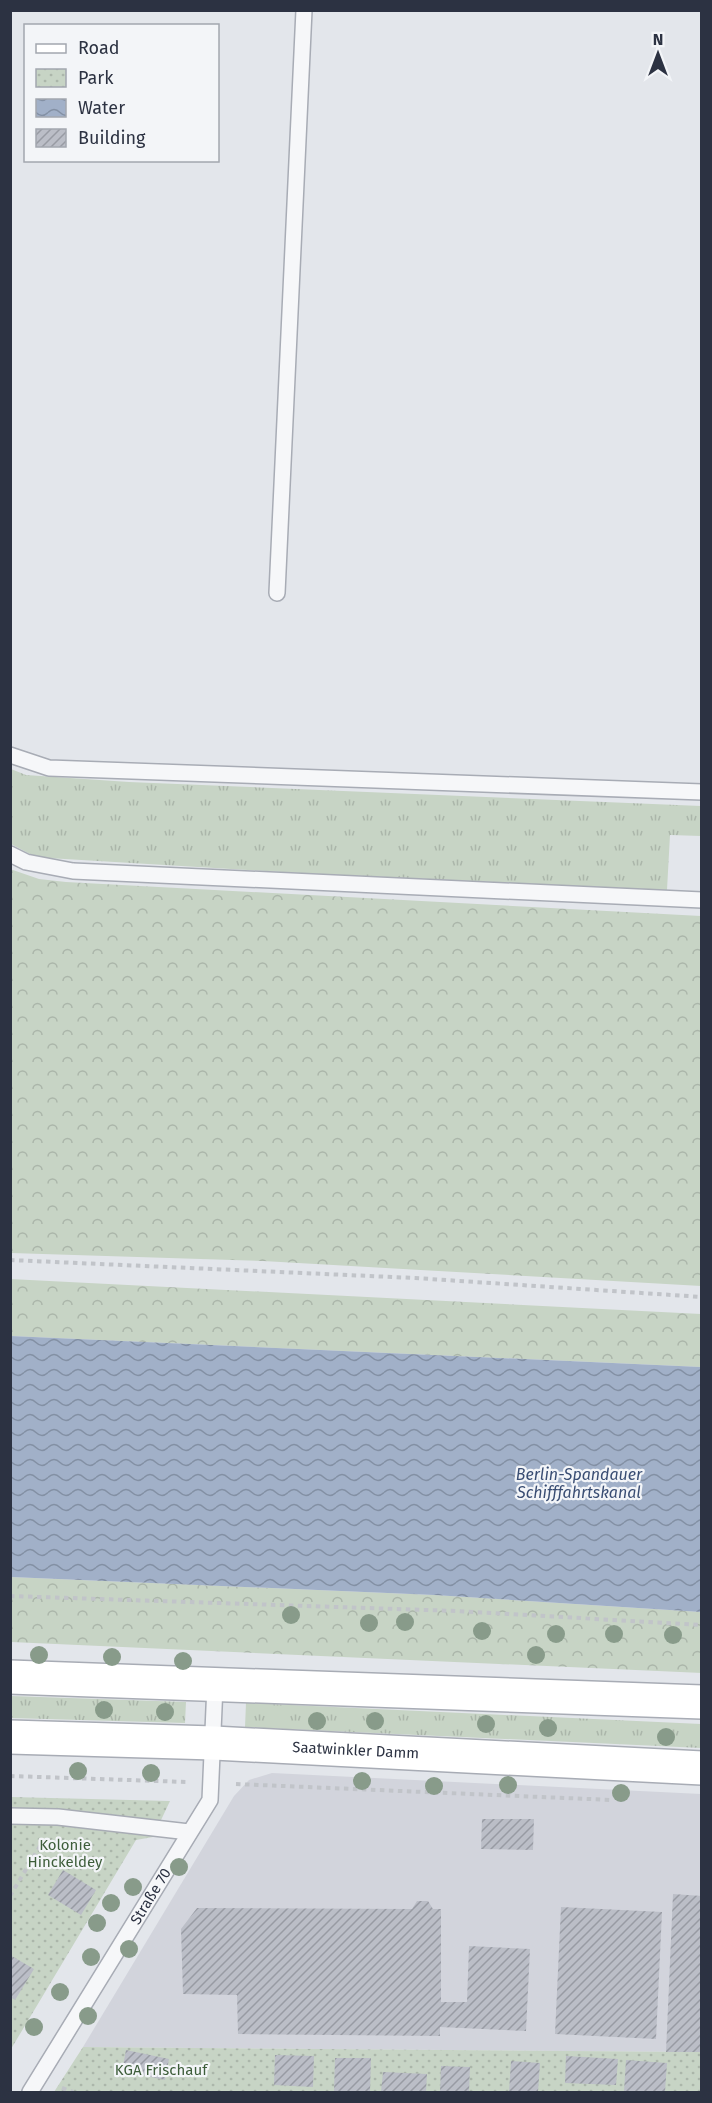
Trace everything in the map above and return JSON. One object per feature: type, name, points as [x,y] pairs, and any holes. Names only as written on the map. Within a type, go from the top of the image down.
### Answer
[{"type":"main road","points":[[10,1677],[702,1702]]},
{"type":"main road","name":"Saatwinkler Damm","points":[[10,1737],[214,1743],[702,1768]]},
{"type":"lane","points":[[277,593],[304,10]]},
{"type":"lane","points":[[10,755],[49,768],[702,792]]},
{"type":"lane","points":[[10,854],[26,862],[73,871],[702,900]]},
{"type":"lane","name":"Straße 70","points":[[30,2092],[210,1800],[215,1685]]},
{"type":"lane","points":[[10,1816],[58,1817],[189,1832]]},
{"type":"path","points":[[10,1260],[415,1278],[702,1297]]},
{"type":"path","points":[[10,1596],[456,1611],[702,1625]]},
{"type":"path","points":[[10,1776],[617,1800]]},
{"type":"path","points":[[10,1896],[58,1817]]},
{"type":"shaded area","points":[[272,1773],[701,1794],[701,2052],[83,2047],[234,1796],[249,1780]]},
{"type":"green space","points":[[11,769],[26,775],[129,782],[701,806],[701,836],[670,835],[667,890],[299,873],[48,858],[32,855],[11,844]]},
{"type":"green space","points":[[10,869],[39,879],[66,882],[701,916],[701,1286],[263,1261],[11,1253]]},
{"type":"green space","points":[[10,1279],[701,1314],[701,1367],[11,1336]]},
{"type":"green space","points":[[11,1577],[434,1595],[701,1612],[702,1673],[11,1642]]},
{"type":"green space","points":[[11,1696],[186,1702],[185,1723],[11,1718]]},
{"type":"green space","points":[[246,1703],[701,1724],[701,1748],[245,1727]]},
{"type":"green space","name":"Kolonie Hinckeldey","points":[[11,1797],[170,1801],[153,1837],[136,1840],[11,2049]]},
{"type":"green space","name":"KGA Frischauf","points":[[83,2047],[701,2052],[701,2092],[54,2092]]},
{"type":"water","name":"Berlin-Spandauer Schifffahrtskanal","points":[[11,1336],[701,1367],[701,1612],[434,1595],[11,1577]]},
{"type":"building","points":[[482,1819],[534,1819],[533,1850],[481,1849]]},
{"type":"building","points":[[63,1870],[96,1890],[81,1915],[48,1895]]},
{"type":"building","points":[[673,1894],[702,1896],[702,2052],[666,2052]]},
{"type":"building","points":[[417,1901],[428,1901],[433,1909],[441,1909],[441,2002],[467,2002],[469,1946],[530,1949],[526,2031],[440,2027],[440,2036],[238,2034],[237,1995],[183,1994],[181,1929],[197,1908],[412,1909]]},
{"type":"building","points":[[561,1907],[662,1912],[656,2039],[555,2034]]},
{"type":"building","points":[[10,1955],[34,1969],[15,2000],[10,1997]]},
{"type":"building","points":[[126,2050],[169,2059],[165,2080],[122,2071]]},
{"type":"building","points":[[275,2055],[314,2056],[313,2087],[274,2085]]},
{"type":"building","points":[[566,2056],[618,2059],[616,2085],[565,2083]]},
{"type":"building","points":[[335,2058],[371,2058],[370,2092],[334,2092]]},
{"type":"building","points":[[626,2060],[667,2063],[665,2092],[624,2091]]},
{"type":"building","points":[[511,2061],[540,2063],[538,2092],[509,2092]]},
{"type":"building","points":[[441,2066],[470,2067],[469,2092],[440,2092]]},
{"type":"building","points":[[383,2072],[427,2074],[426,2092],[381,2092]]}]
